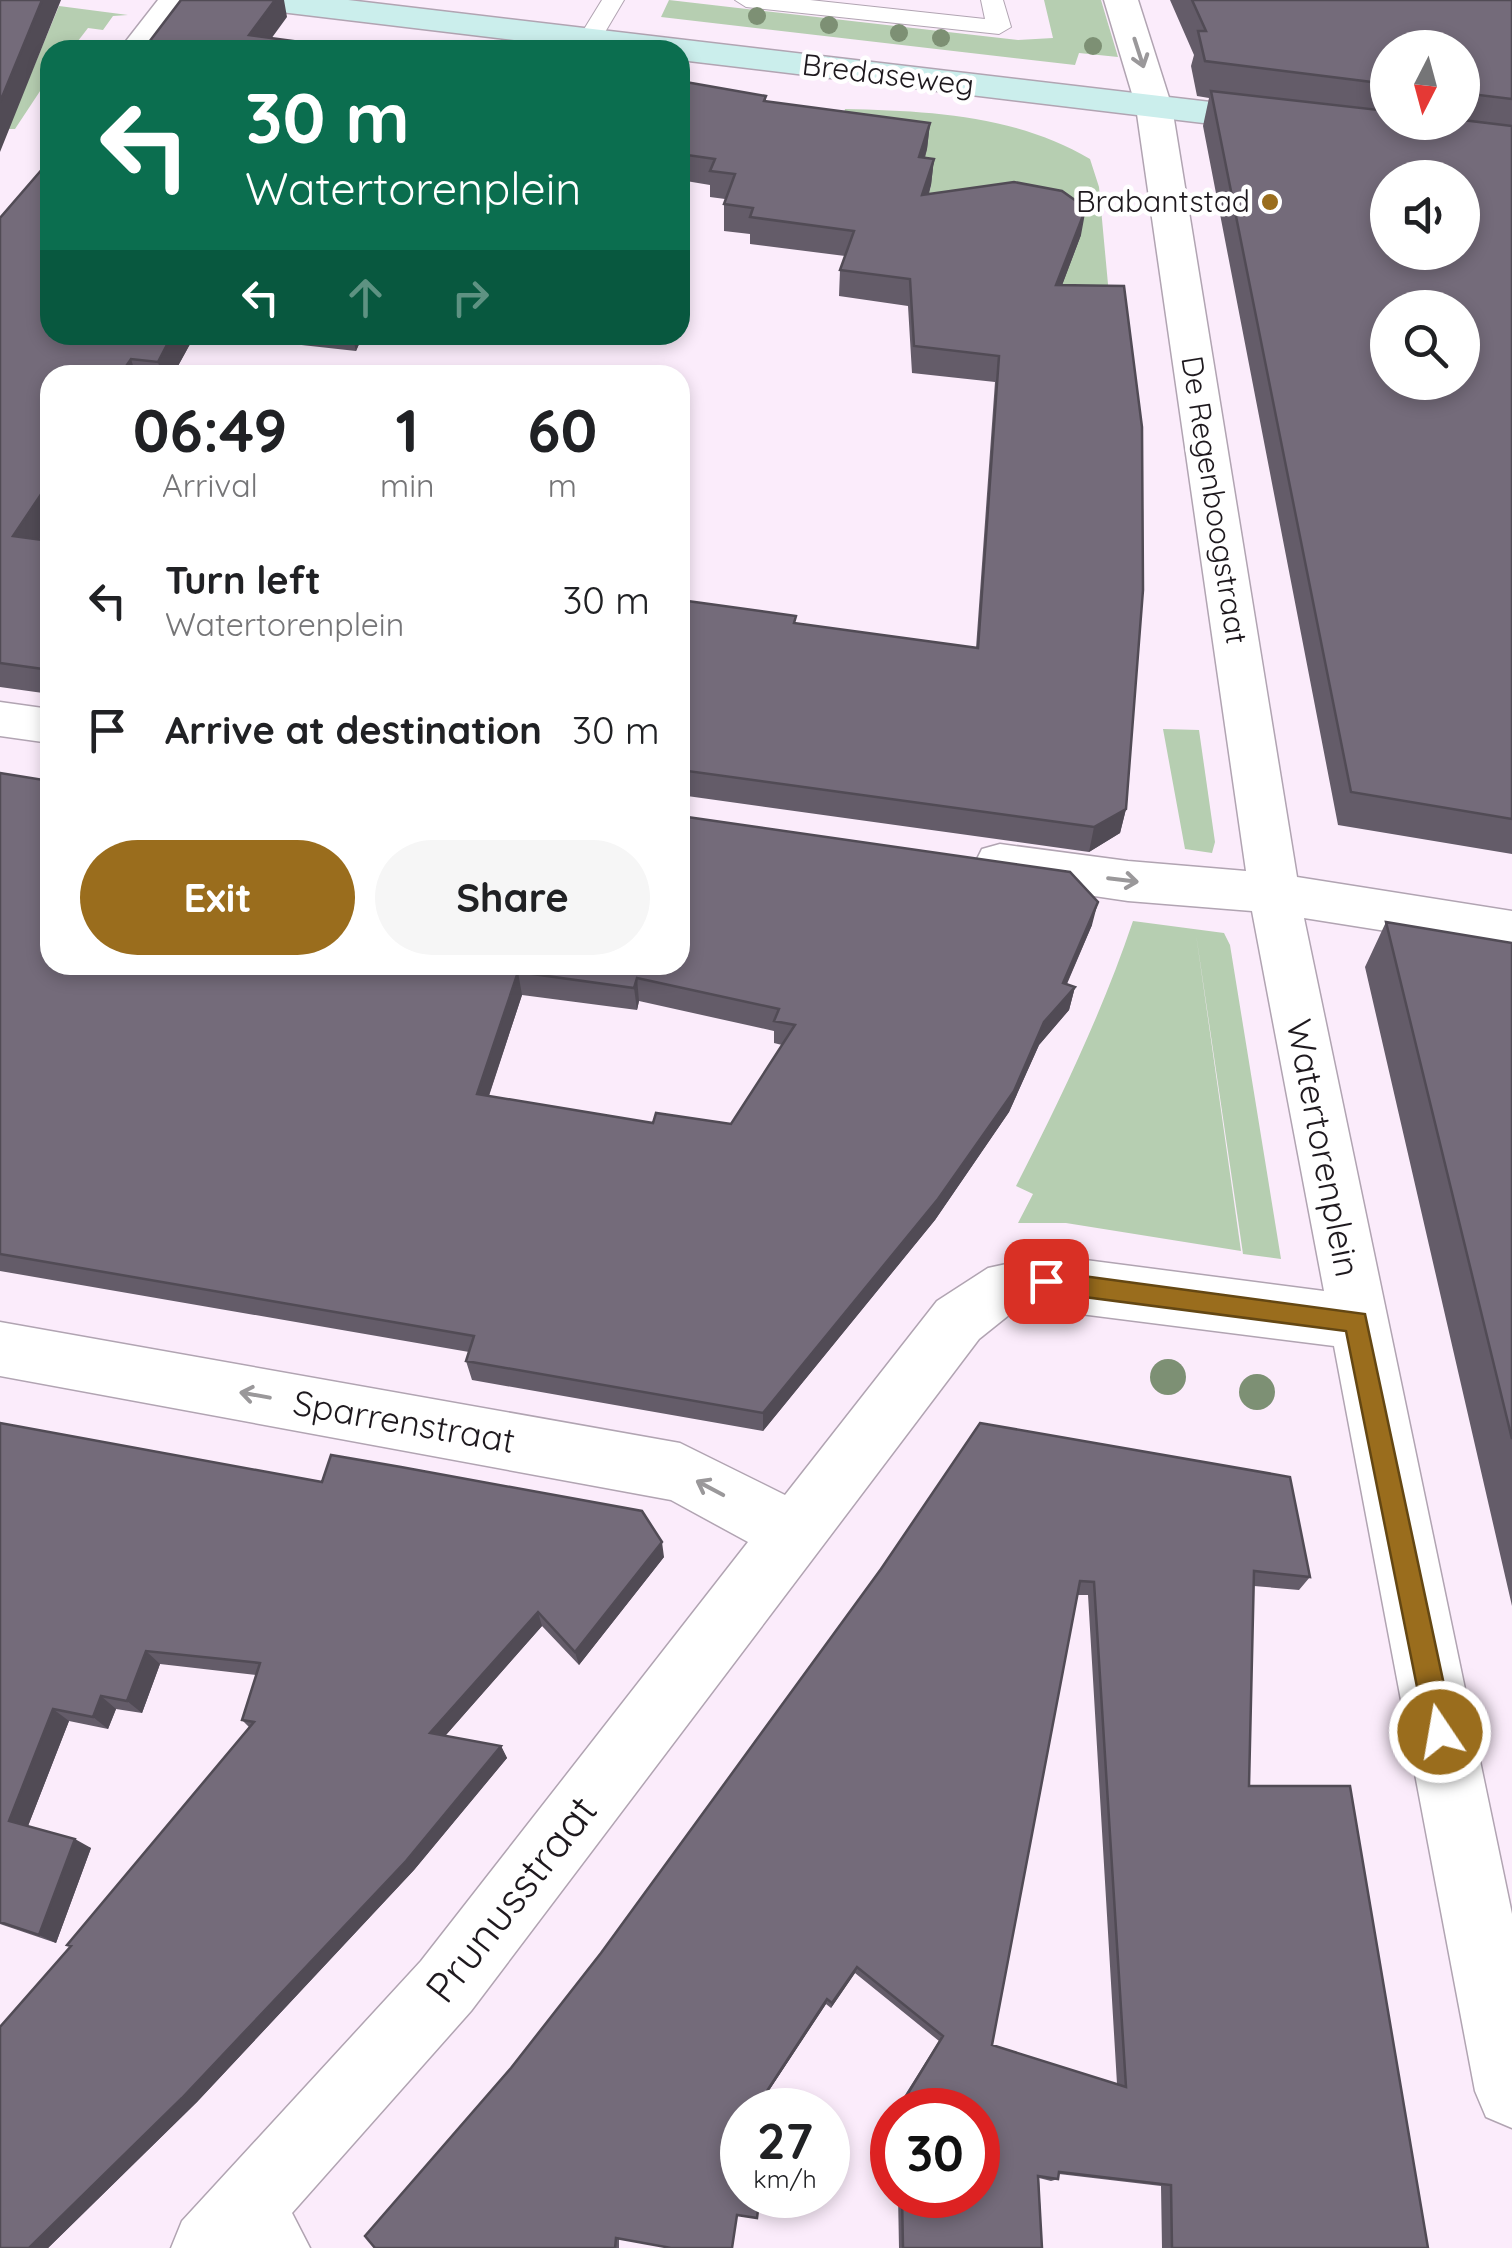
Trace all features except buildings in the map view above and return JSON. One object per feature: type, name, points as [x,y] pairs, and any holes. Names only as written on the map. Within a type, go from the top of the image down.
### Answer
[{"type":"street","points":[[144,40],[175,0]]},
{"type":"street","name":"Bredaseweg","points":[[264,0],[598,40]]},
{"type":"street","name":"De Regenboogstraat","points":[[1121,0],[1154,107],[1274,893]]},
{"type":"street","name":"Bredaseweg","points":[[690,51],[1322,126]]},
{"type":"street","points":[[0,719],[40,725]]},
{"type":"street","points":[[953,856],[1128,882],[1274,893],[1512,931]]},
{"type":"street","name":"Watertorenplein","points":[[796,1534],[958,1320],[988,1293],[1020,1281],[1046,1281],[1356,1322],[1274,893]]},
{"type":"street","points":[[1356,1322],[1511,2076]]},
{"type":"street","name":"Sparrenstraat","points":[[0,1348],[680,1472],[796,1534]]},
{"type":"street","name":"Prunusstraat","points":[[241,2236],[446,1986],[796,1534]]},
{"type":"lane","points":[[590,39],[613,0]]},
{"type":"lane","points":[[749,0],[872,7],[999,27],[992,0]]},
{"type":"green space","points":[[669,0],[1018,40],[1053,38],[1044,0],[1101,0],[1118,57],[1079,53],[1075,65],[661,17]]},
{"type":"green space","points":[[59,6],[128,15],[113,16],[103,30],[88,28],[79,40],[45,40]]},
{"type":"green space","points":[[40,52],[40,91],[15,129],[8,129]]},
{"type":"green space","points":[[845,109],[940,114],[1002,124],[1062,144],[1090,159],[1099,187],[1109,295],[896,296],[931,186],[842,122]]},
{"type":"green space","points":[[1163,729],[1199,730],[1215,842],[1212,853],[1185,849]]},
{"type":"green space","points":[[1133,921],[1224,933],[1230,945],[1281,1259],[1243,1254],[1196,934],[1241,1251],[1066,1223],[1018,1223],[1033,1194],[1016,1186],[1079,1056]]},
{"type":"place","name":"Brabantstad","points":[[1270,202]]},
{"type":"route","points":[[1046,1281],[1356,1322],[1440,1732]]}]
